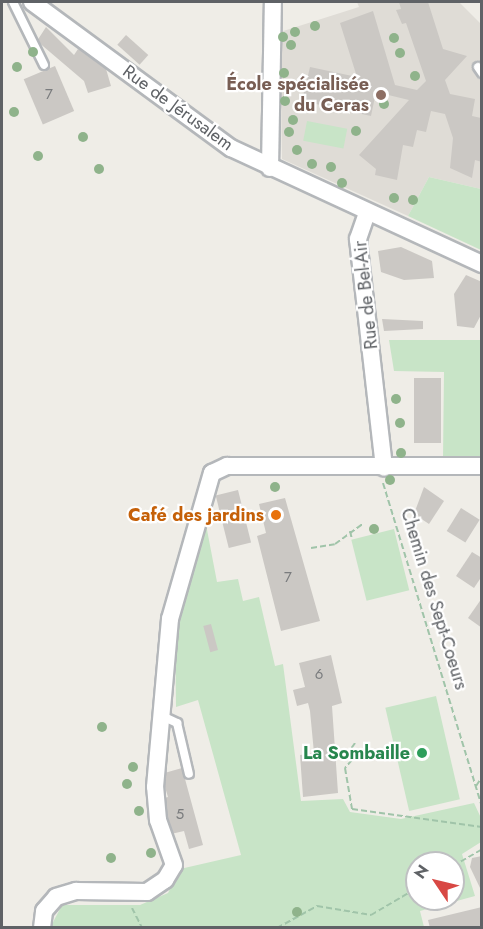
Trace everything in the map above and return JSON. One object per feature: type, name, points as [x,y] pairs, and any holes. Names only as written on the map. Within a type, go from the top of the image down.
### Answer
[{"type":"street","name":"Rue de Jérusalem","points":[[33,2],[205,132],[270,168],[367,213]]},
{"type":"street","points":[[270,168],[273,2]]},
{"type":"street","name":"Rue de Bel-Air","points":[[382,468],[358,238],[367,213],[482,264]]},
{"type":"street","points":[[42,927],[48,903],[66,893],[124,895],[157,887],[174,866],[156,810],[161,715],[173,602],[212,473],[227,466],[480,471]]},
{"type":"lane","points":[[13,2],[44,65]]},
{"type":"lane","points":[[161,715],[177,723],[189,774]]},
{"type":"path","name":"Chemin des Sept-Coeurs","points":[[382,468],[482,807]]},
{"type":"path","points":[[311,548],[335,544],[364,523]]},
{"type":"path","points":[[350,531],[352,540]]},
{"type":"path","points":[[355,742],[344,759],[358,753],[345,768],[352,809],[482,827]]},
{"type":"path","points":[[476,786],[482,777]]},
{"type":"path","points":[[465,859],[482,849]]},
{"type":"path","points":[[124,895],[142,927]]},
{"type":"path","points":[[277,927],[317,906],[371,915],[405,895]]},
{"type":"shaded area","name":"École spécialisée du Ceras","points":[[357,2],[459,2],[481,24],[481,189],[429,177],[408,216],[282,159],[280,32],[359,7]]},
{"type":"green space","points":[[307,121],[347,129],[343,148],[303,141]]},
{"type":"green space","points":[[429,177],[481,189],[481,250],[408,216]]},
{"type":"green space","points":[[389,340],[481,340],[481,458],[443,458],[444,372],[394,371]]},
{"type":"green space","points":[[204,514],[217,582],[238,579],[243,601],[259,597],[275,666],[283,664],[301,801],[343,799],[350,812],[401,819],[474,803],[481,818],[481,842],[465,852],[405,851],[405,911],[420,911],[424,927],[50,928],[62,905],[140,905],[168,893],[180,869],[241,855],[198,700],[176,707],[175,615]]},
{"type":"green space","points":[[394,529],[409,590],[367,601],[351,540]]},
{"type":"green space","name":"La Sombaille","points":[[436,696],[460,799],[409,811],[385,708]]},
{"type":"green space","points":[[465,864],[475,896],[465,899]]},
{"type":"building","points":[[399,2],[428,2],[443,49],[467,56],[445,80],[450,94],[475,99],[472,116],[481,118],[482,162],[475,160],[472,178],[450,168],[453,138],[445,114],[431,111],[426,132],[417,130],[413,147],[403,145],[397,180],[375,175],[376,169],[359,155],[409,100],[376,92],[371,116],[302,101],[310,67],[357,77],[340,23],[373,11],[395,85],[417,90],[426,81],[406,23],[402,24],[396,10],[401,9]]},
{"type":"building","points":[[46,27],[74,55],[78,49],[104,62],[111,86],[88,93],[84,81],[37,41]]},
{"type":"building","points":[[126,35],[148,55],[140,65],[117,45]]},
{"type":"building","points":[[55,66],[74,111],[43,124],[24,79]]},
{"type":"building","points":[[401,247],[432,261],[434,278],[404,280],[381,272],[378,251]]},
{"type":"building","points":[[466,275],[482,282],[482,313],[474,328],[457,326],[454,294]]},
{"type":"building","points":[[382,319],[423,321],[423,329],[384,331]]},
{"type":"building","points":[[414,378],[441,378],[441,443],[414,443]]},
{"type":"building","points":[[424,487],[444,501],[429,524],[414,514]]},
{"type":"building","points":[[238,490],[251,542],[229,548],[216,496]]},
{"type":"building","points":[[285,498],[320,621],[281,631],[257,536],[266,533],[259,504]]},
{"type":"building","points":[[461,508],[480,520],[465,543],[447,531]]},
{"type":"building","points":[[472,552],[482,558],[482,576],[474,588],[456,576]]},
{"type":"building","points":[[482,598],[482,628],[468,618]]},
{"type":"building","points":[[211,624],[218,650],[210,652],[203,626]]},
{"type":"building","points":[[331,655],[342,703],[332,706],[338,793],[303,797],[300,755],[314,753],[308,703],[297,706],[293,690],[305,687],[299,663]]},
{"type":"building","points":[[182,768],[203,845],[189,849],[184,831],[171,834],[161,799],[168,797],[161,774]]},
{"type":"building","points":[[482,856],[481,890],[470,867],[472,858]]},
{"type":"building","points":[[482,907],[482,928],[430,928],[428,920]]},
{"type":"place","name":"École spécialisée du Ceras","points":[[381,95]]},
{"type":"place","name":"Café des jardins","points":[[276,515]]},
{"type":"place","name":"La Sombaille","points":[[422,753]]}]
